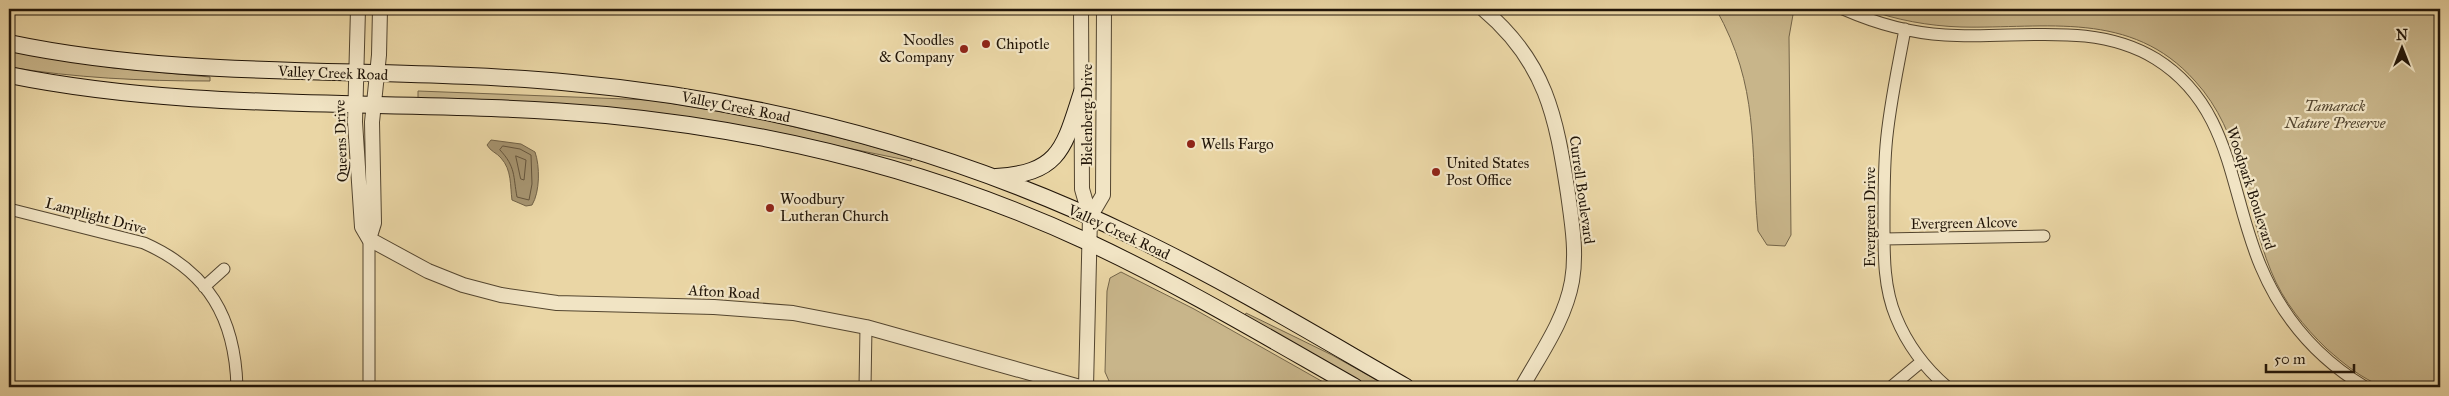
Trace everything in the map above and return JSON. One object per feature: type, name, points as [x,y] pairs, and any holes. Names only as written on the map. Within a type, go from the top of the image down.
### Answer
[{"type":"main road","name":"Valley Creek Road","points":[[9,44],[149,64],[229,70],[546,81],[697,99],[762,111],[846,131],[916,151],[991,177],[1090,217],[1187,264],[1406,387]]},
{"type":"main road","name":"Valley Creek Road","points":[[9,74],[68,85],[175,98],[584,114],[666,122],[744,134],[848,158],[917,177],[1010,210],[1090,243],[1185,291],[1355,387]]},
{"type":"main road","points":[[991,177],[1025,174],[1048,163],[1060,152],[1082,92]]},
{"type":"street","name":"Queens Drive","points":[[358,9],[355,105],[362,227],[369,239]]},
{"type":"street","name":"Queens Drive","points":[[369,387],[369,239],[374,223],[373,106],[380,9]]},
{"type":"street","name":"Bielenberg Drive","points":[[1082,9],[1082,189],[1090,217],[1086,387]]},
{"type":"street","name":"Bielenberg Drive","points":[[1090,217],[1103,196],[1104,9]]},
{"type":"street","name":"Currell Boulevard","points":[[1483,9],[1514,39],[1525,53],[1548,99],[1558,131],[1573,232],[1575,258],[1567,301],[1556,327],[1522,387]]},
{"type":"street","name":"Woodpark Boulevard","points":[[1843,9],[1905,30],[1945,35],[2067,34],[2105,38],[2141,51],[2173,72],[2199,99],[2219,132],[2258,259],[2282,309],[2308,343],[2359,386]]},
{"type":"street","name":"Evergreen Drive","points":[[1905,30],[1893,90],[1886,146],[1885,269],[1893,308],[1908,341],[1922,362],[1947,387]]},
{"type":"street","name":"Lamplight Drive","points":[[9,209],[144,243],[162,251],[178,263],[204,287],[216,303],[232,339],[237,387]]},
{"type":"street","name":"Evergreen Alcove","points":[[1884,239],[2044,236]]},
{"type":"street","name":"Afton Road","points":[[369,239],[415,264],[452,281],[488,292],[525,300],[557,303],[775,311],[866,327],[1080,387]]},
{"type":"street","points":[[204,287],[224,269]]},
{"type":"street","points":[[866,327],[866,387]]},
{"type":"street","points":[[1891,387],[1922,362]]},
{"type":"green space","points":[[1716,9],[1794,9],[1789,37],[1791,235],[1785,246],[1767,245],[1758,231],[1753,144],[1747,92],[1730,38]]},
{"type":"green space","name":"Tamarack Nature Preserve","points":[[1866,9],[2440,9],[2440,387],[2394,388],[2375,383],[2360,375],[2340,360],[2318,341],[2302,323],[2282,293],[2271,271],[2262,247],[2233,147],[2223,124],[2211,101],[2195,81],[2170,58],[2143,42],[2115,33],[2086,28],[2056,26],[1961,27],[1925,24]]},
{"type":"green space","points":[[9,51],[114,68],[210,77],[210,81],[109,78],[34,71],[9,67]]},
{"type":"green space","points":[[418,91],[651,100],[753,117],[857,142],[912,158],[911,161],[823,143],[418,99]]},
{"type":"green space","points":[[1121,272],[1194,309],[1332,387],[1116,387],[1109,381],[1105,372],[1107,291],[1110,278]]},
{"type":"green space","points":[[1246,313],[1332,355],[1389,387],[1371,387],[1245,316]]},
{"type":"water","points":[[491,140],[521,144],[535,152],[538,164],[538,179],[537,193],[532,205],[526,206],[512,200],[507,168],[501,158],[487,145]]},
{"type":"place","name":"Chipotle","points":[[986,44]]},
{"type":"place","name":"Noodles & Company","points":[[964,49]]},
{"type":"place","name":"Wells Fargo","points":[[1191,144]]},
{"type":"place","name":"United States Post Office","points":[[1436,172]]},
{"type":"place","name":"Woodbury Lutheran Church","points":[[770,208]]}]
